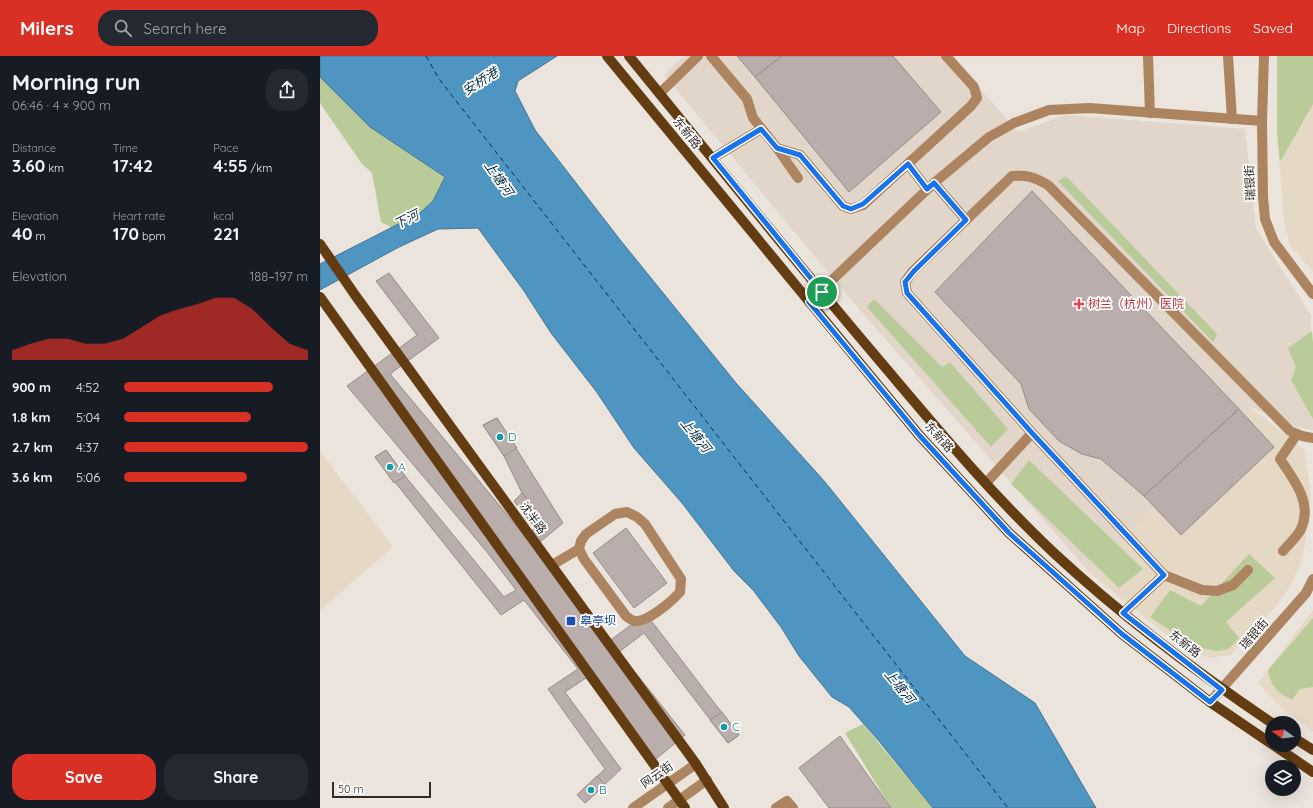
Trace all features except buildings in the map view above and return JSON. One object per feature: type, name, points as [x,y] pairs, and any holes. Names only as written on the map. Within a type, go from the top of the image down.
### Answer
[{"type":"main road","name":"东新路","points":[[607,56],[919,435],[1009,533],[1122,634],[1210,702],[1313,772]]},
{"type":"main road","name":"东新路","points":[[629,56],[822,292],[949,443],[986,483],[1054,553],[1123,613],[1222,690],[1265,718]]},
{"type":"main road","name":"沈半路","points":[[320,244],[355,295],[696,764],[724,808]]},
{"type":"main road","points":[[320,297],[682,804]]},
{"type":"main road","points":[[1301,742],[1313,749]]},
{"type":"street","points":[[660,93],[698,56]]},
{"type":"street","points":[[711,56],[747,99],[753,118],[798,178]]},
{"type":"street","points":[[777,148],[800,155],[843,206],[851,209],[863,204],[971,106],[976,98],[974,87],[946,56]]},
{"type":"street","points":[[1148,56],[1150,113]]},
{"type":"street","points":[[1228,56],[1232,119]]},
{"type":"street","name":"瑞银街","points":[[1264,56],[1262,121],[1263,197],[1265,219],[1274,242],[1313,294]]},
{"type":"street","points":[[809,302],[822,292],[930,186],[988,137],[1014,123],[1049,110],[1090,108],[1262,121]]},
{"type":"street","points":[[713,158],[761,129]]},
{"type":"street","points":[[908,164],[966,220]]},
{"type":"street","points":[[1248,570],[1233,585],[1217,591],[1202,590],[1164,575],[1032,433],[907,293],[905,282],[914,271],[1012,176],[1026,175],[1048,185],[1290,431],[1313,438]]},
{"type":"street","points":[[986,483],[1032,433]]},
{"type":"street","points":[[1283,551],[1300,530],[1305,520],[1305,502],[1302,491],[1280,459],[1297,434]]},
{"type":"street","points":[[552,565],[579,549],[581,541],[586,534],[615,514],[627,512],[637,517],[649,530],[681,579],[680,592],[655,614],[643,620],[634,621],[626,616],[584,559],[579,549]]},
{"type":"street","points":[[1123,613],[1164,575]]},
{"type":"street","name":"瑞银街","points":[[1210,702],[1306,593],[1313,578]]},
{"type":"street","name":"网云街","points":[[633,808],[696,764]]},
{"type":"street","points":[[668,808],[682,804],[707,780]]},
{"type":"street","points":[[776,808],[787,801],[793,808]]},
{"type":"shaded area","name":"树兰（杭州）医院","points":[[684,56],[951,56],[1018,132],[1066,115],[1245,129],[1256,229],[1311,315],[1313,430],[1297,427],[1248,406],[1091,574],[846,294],[664,75]]},
{"type":"shaded area","points":[[1277,56],[1313,56],[1313,272],[1290,246],[1284,220],[1277,132]]},
{"type":"shaded area","points":[[1248,406],[1304,449],[1311,493],[1305,544],[1300,566],[1286,593],[1260,625],[1230,655],[1210,658],[1189,653],[1091,574]]},
{"type":"shaded area","points":[[320,451],[393,547],[320,610]]},
{"type":"shaded area","points":[[1313,610],[1313,732],[1301,723],[1301,716],[1293,716],[1281,707],[1258,683]]},
{"type":"green space","points":[[1277,56],[1313,56],[1313,104],[1280,162],[1277,132]]},
{"type":"green space","points":[[320,77],[370,127],[445,177],[433,201],[420,213],[393,228],[381,222],[372,173],[362,164],[320,103]]},
{"type":"green space","points":[[1066,176],[1217,334],[1213,342],[1058,181]]},
{"type":"green space","points":[[874,299],[942,367],[950,362],[1008,429],[991,447],[867,307]]},
{"type":"green space","points":[[1312,331],[1313,419],[1291,380],[1296,367],[1288,348]]},
{"type":"green space","points":[[1029,460],[1143,569],[1119,588],[1011,484]]},
{"type":"green space","points":[[1249,554],[1275,578],[1226,622],[1239,638],[1228,649],[1219,651],[1198,646],[1177,635],[1150,617],[1170,590],[1201,606]]},
{"type":"green space","points":[[1313,618],[1313,687],[1300,689],[1292,700],[1282,694],[1273,685],[1268,670]]},
{"type":"green space","points":[[863,724],[933,808],[891,808],[845,733]]},
{"type":"water","points":[[320,56],[557,56],[518,81],[515,91],[535,130],[621,241],[736,383],[825,482],[965,656],[1035,703],[1096,808],[933,808],[879,741],[849,707],[832,697],[799,656],[781,627],[753,590],[734,571],[682,503],[634,448],[596,391],[551,333],[524,291],[478,228],[438,229],[399,247],[320,290],[320,264],[420,213],[433,201],[445,177],[370,127],[320,77]]},
{"type":"ferry route","points":[[426,56],[439,79],[1008,808]]},
{"type":"place","name":"树兰（杭州）医院","points":[[1079,304]]},
{"type":"place","name":"D","points":[[500,437]]},
{"type":"place","name":"A","points":[[390,467]]},
{"type":"place","name":"皋亭坝","points":[[571,621]]},
{"type":"place","name":"C","points":[[724,727]]},
{"type":"place","name":"B","points":[[591,790]]},
{"type":"route","points":[[761,129],[777,148],[800,155],[843,206],[851,209],[863,204],[908,164],[927,189],[934,183],[966,220],[914,271],[905,282],[907,293],[1032,433],[1164,575],[1123,613],[1222,690],[1210,702],[1122,634],[1009,533],[919,435],[809,302],[822,292],[713,158],[761,129]]},
{"type":"water label","name":"安桥港","points":[[480,81]]},
{"type":"water label","name":"上塘河","points":[[499,178]]},
{"type":"water label","name":"下河","points":[[406,219]]},
{"type":"water label","name":"上塘河","points":[[696,435]]},
{"type":"water label","name":"上塘河","points":[[900,686]]}]
